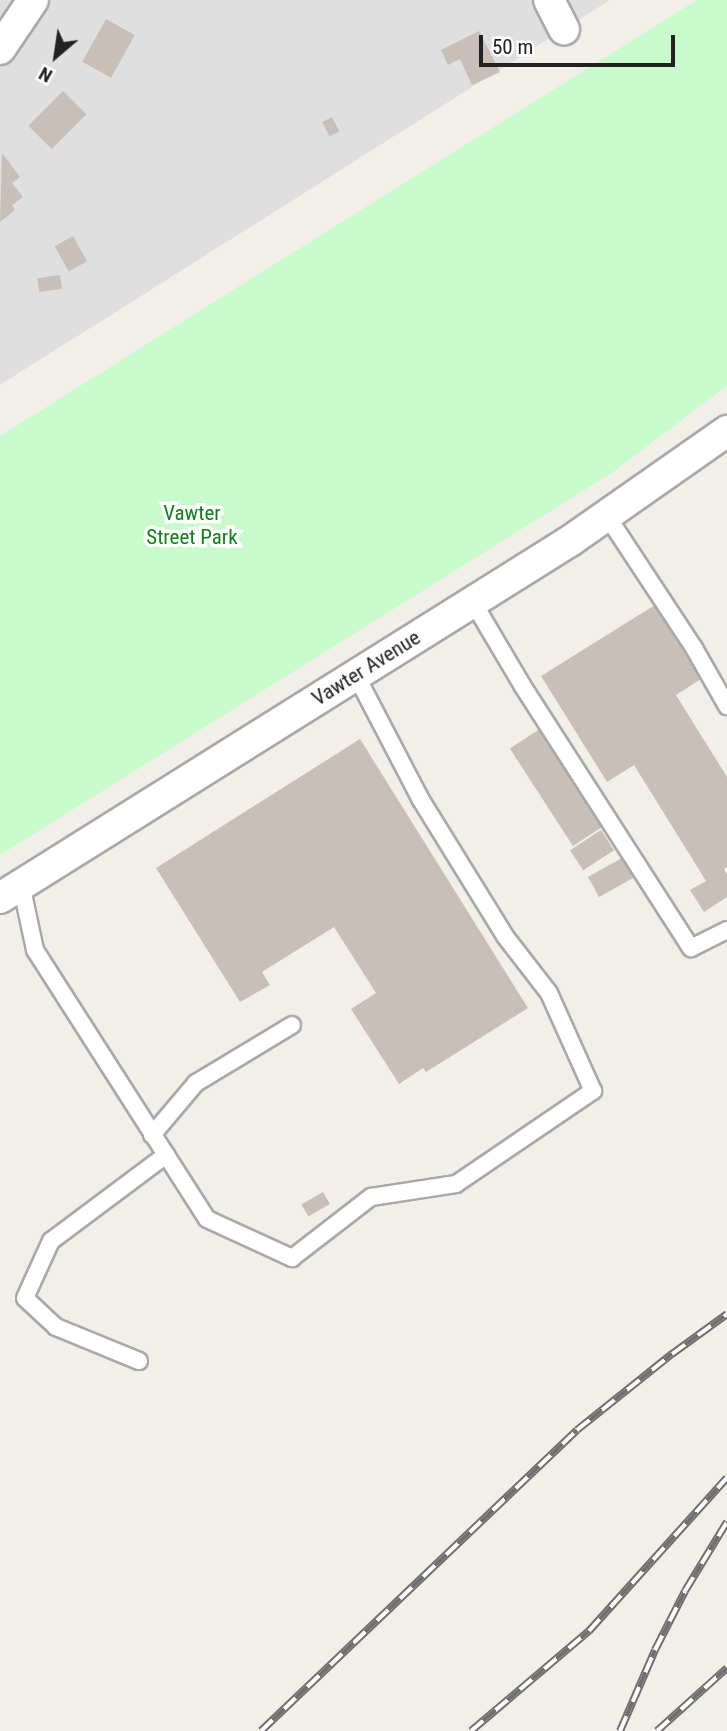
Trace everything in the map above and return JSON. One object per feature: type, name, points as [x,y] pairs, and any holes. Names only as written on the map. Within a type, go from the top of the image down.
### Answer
[{"type":"street","points":[[0,49],[33,0]]},
{"type":"street","points":[[549,0],[564,29]]},
{"type":"street","name":"Vawter Avenue","points":[[11,891],[607,516],[727,430]]},
{"type":"lane","points":[[607,516],[694,648],[727,706]]},
{"type":"lane","points":[[473,602],[522,685],[691,948],[727,930]]},
{"type":"lane","points":[[11,891],[35,950],[207,1219],[292,1258],[371,1198],[456,1184],[593,1091],[549,993],[505,936],[421,800],[356,675]]},
{"type":"lane","points":[[152,1135],[196,1083],[292,1025]]},
{"type":"lane","points":[[139,1361],[56,1327],[25,1298],[51,1241],[166,1156]]},
{"type":"shaded area","points":[[0,0],[610,0],[0,385]]},
{"type":"green space","name":"Vawter Street Park","points":[[697,0],[727,0],[727,386],[613,472],[0,855],[0,436]]},
{"type":"building","points":[[106,19],[135,35],[111,78],[82,62]]},
{"type":"building","points":[[479,31],[500,72],[472,85],[460,59],[448,65],[441,50]]},
{"type":"building","points":[[63,91],[86,114],[52,149],[28,126]]},
{"type":"building","points":[[332,117],[339,131],[329,136],[322,122]]},
{"type":"building","points":[[2,153],[20,177],[12,183],[23,197],[12,205],[15,210],[0,222]]},
{"type":"building","points":[[73,236],[87,261],[69,272],[55,246]]},
{"type":"building","points":[[60,275],[62,289],[39,292],[37,278]]},
{"type":"building","points":[[655,605],[701,679],[676,695],[727,777],[727,867],[724,869],[727,874],[727,897],[704,912],[690,890],[706,881],[634,765],[607,782],[541,676]]},
{"type":"building","points":[[540,729],[603,826],[573,846],[510,749]]},
{"type":"building","points":[[360,739],[528,1008],[426,1072],[423,1068],[399,1084],[351,1009],[376,993],[334,927],[262,972],[270,985],[240,1002],[156,868]]},
{"type":"building","points":[[601,830],[614,850],[583,870],[570,850]]},
{"type":"building","points":[[622,858],[633,878],[599,897],[588,877]]},
{"type":"building","points":[[323,1192],[330,1204],[308,1217],[301,1204]]},
{"type":"railway","points":[[261,1731],[577,1430],[727,1314]]},
{"type":"railway","points":[[471,1731],[589,1631],[727,1478]]},
{"type":"railway","points":[[620,1731],[655,1650],[685,1591],[727,1522]]},
{"type":"railway","points":[[657,1731],[727,1668]]}]
